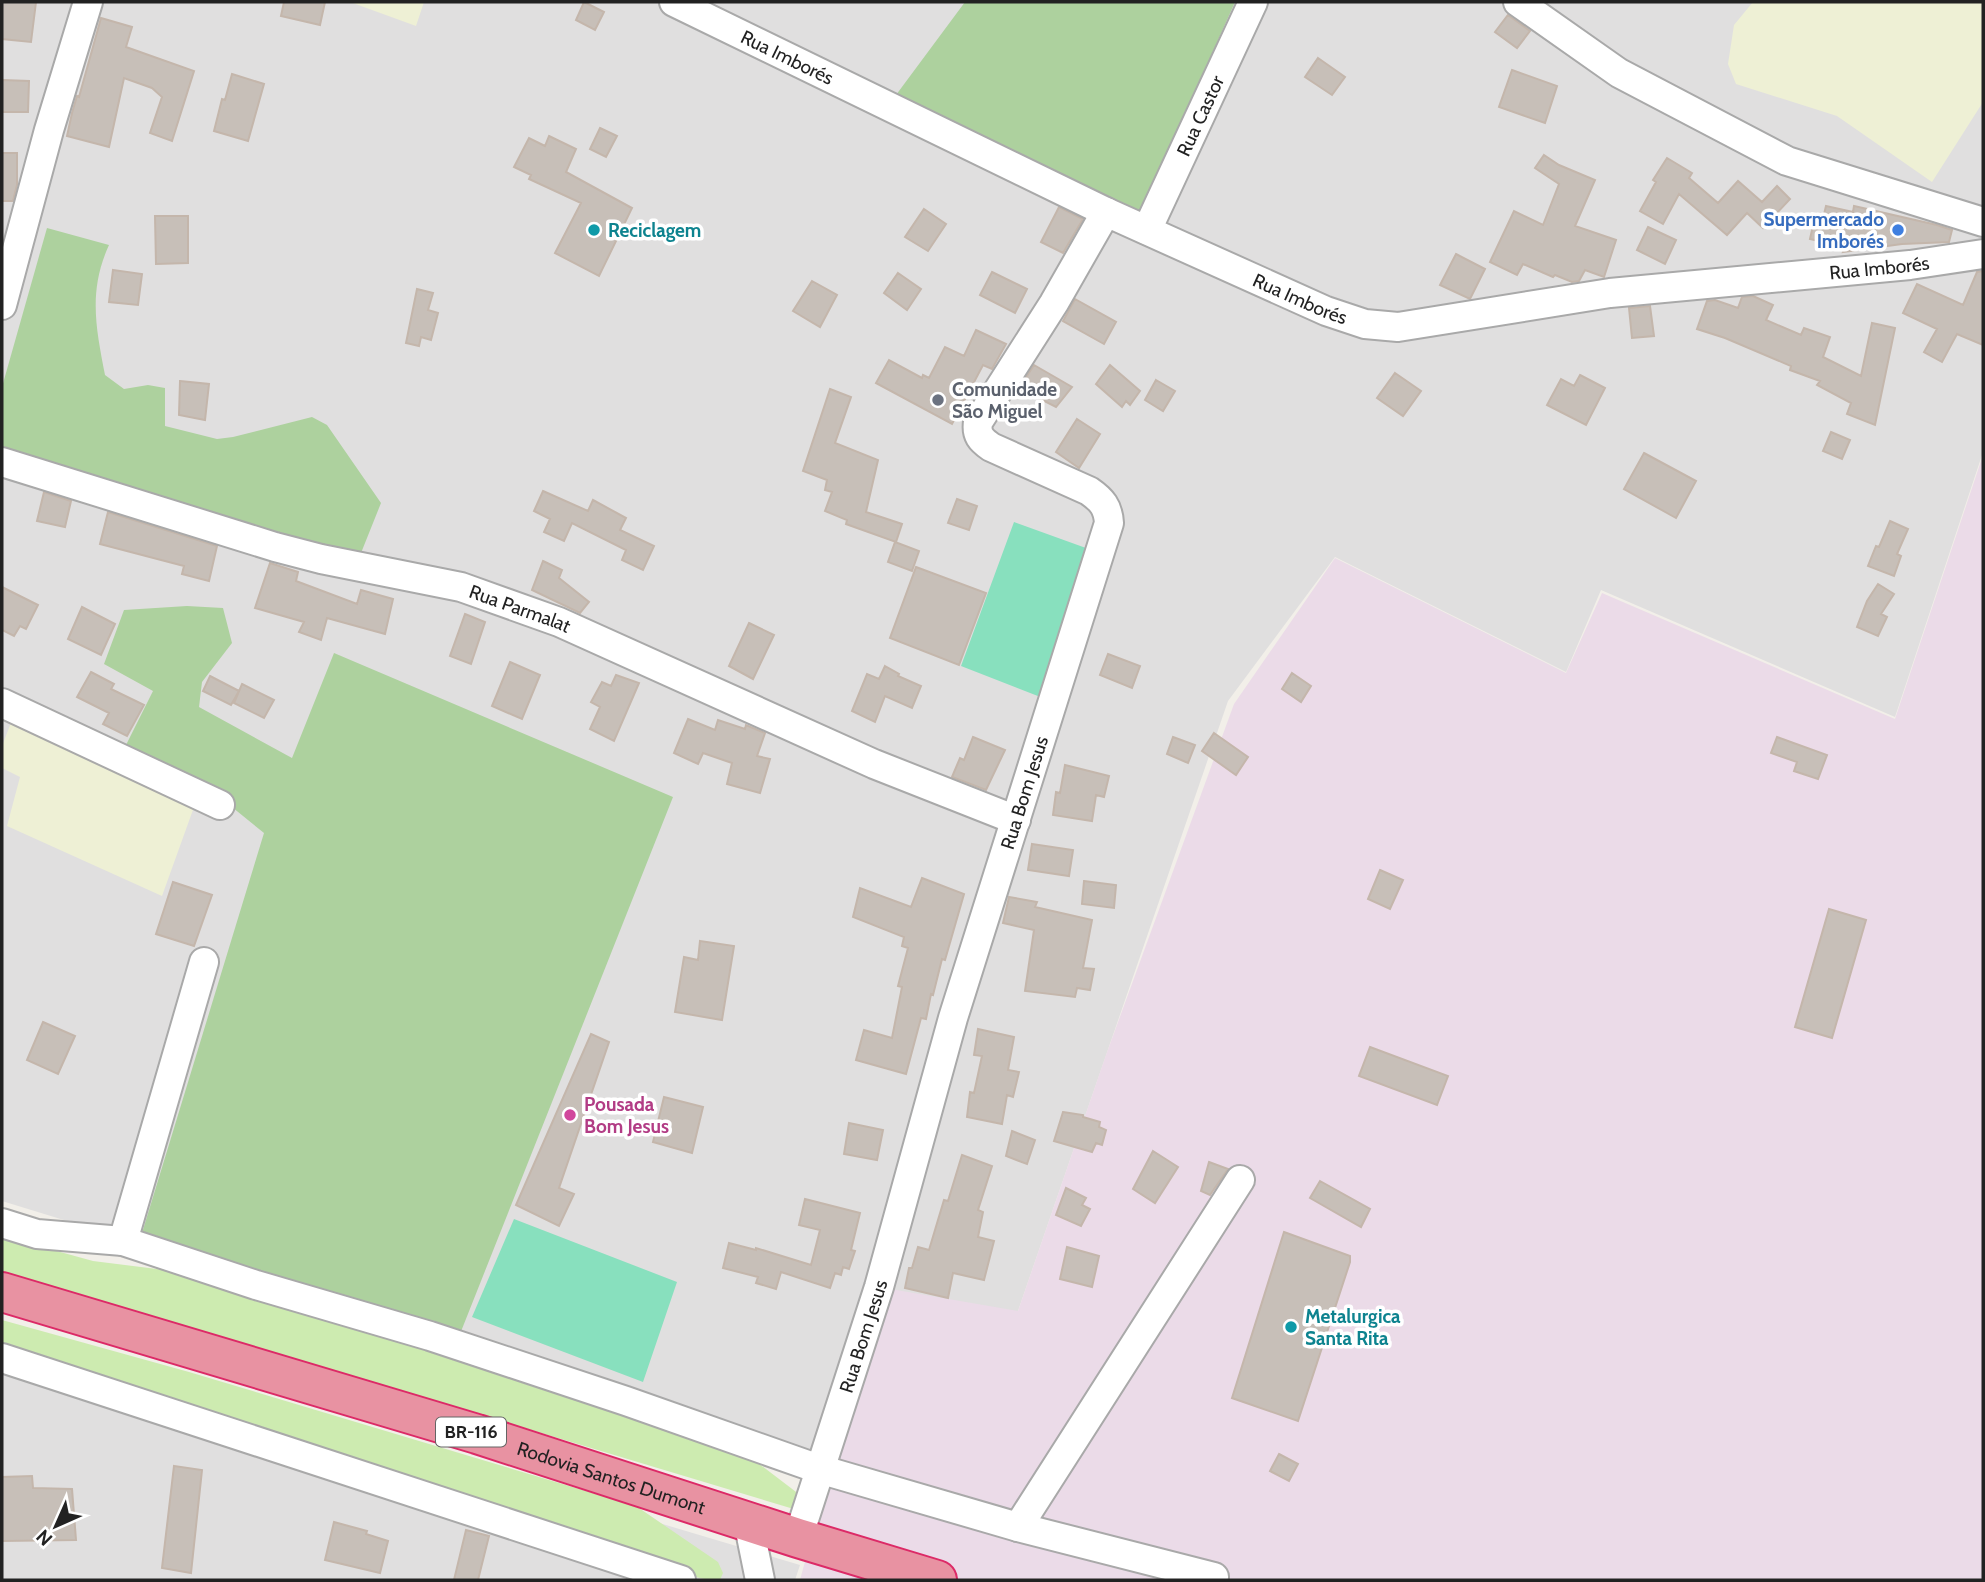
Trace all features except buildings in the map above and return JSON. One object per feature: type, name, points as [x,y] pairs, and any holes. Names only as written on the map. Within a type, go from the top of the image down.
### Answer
[{"type":"highway","name":"Rodovia Santos Dumont","points":[[2,1292],[477,1434],[937,1580]]},
{"type":"street","points":[[2,305],[49,130],[88,2]]},
{"type":"street","name":"Rua Imborés","points":[[674,2],[1106,212],[1326,311],[1365,324],[1398,327],[1610,293],[1910,265],[1983,254]]},
{"type":"street","name":"Rua Castor","points":[[1147,230],[1253,2]]},
{"type":"street","points":[[1518,2],[1619,73],[1787,161],[1983,222]]},
{"type":"street","name":"Rua Bom Jesus","points":[[798,1538],[879,1287],[953,1018],[1109,523],[1105,505],[1089,491],[991,447],[983,442],[976,430],[978,422],[1054,303],[1106,212]]},
{"type":"street","name":"Rua Parmalat","points":[[2,463],[275,547],[461,587],[513,604],[559,622],[862,759],[1016,820]]},
{"type":"street","points":[[2,703],[220,805]]},
{"type":"street","points":[[123,1241],[204,962]]},
{"type":"street","points":[[1018,1527],[1240,1181]]},
{"type":"street","points":[[2,1223],[37,1234],[123,1241],[256,1285],[443,1341],[626,1401],[819,1469],[1210,1579]]},
{"type":"street","points":[[2,1358],[624,1571],[681,1580]]},
{"type":"street","points":[[748,1521],[760,1580]]},
{"type":"shaded area","points":[[2,2],[1983,2],[1983,452],[1895,717],[1601,590],[1566,672],[1335,557],[1228,701],[1018,1311],[822,1445],[807,1452],[747,1430],[2,1201]]},
{"type":"shaded area","points":[[1983,455],[1983,1580],[800,1580],[879,1287],[1018,1311],[1106,1055],[1234,704],[1335,558],[1566,673],[1602,593],[1895,719]]},
{"type":"shaded area","points":[[2,1327],[800,1565],[795,1580],[2,1580]]},
{"type":"green space","points":[[350,2],[424,2],[416,26]]},
{"type":"green space","points":[[965,2],[1235,2],[1139,218],[896,95]]},
{"type":"green space","points":[[1753,2],[1983,2],[1983,102],[1932,182],[1837,116],[1736,84],[1728,64],[1734,25]]},
{"type":"green space","points":[[47,228],[109,245],[102,262],[96,294],[97,325],[105,375],[124,389],[148,385],[165,388],[165,426],[217,439],[312,417],[327,425],[381,503],[359,558],[2,454],[2,387]]},
{"type":"green space","points":[[1014,522],[1097,552],[1043,698],[961,666]]},
{"type":"green space","points":[[187,606],[223,608],[232,643],[202,682],[199,707],[292,758],[334,653],[673,797],[460,1334],[142,1233],[264,833],[222,799],[122,753],[153,691],[104,664],[124,610]]},
{"type":"green space","points":[[14,715],[194,807],[162,896],[7,826],[20,777],[2,768],[2,746]]},
{"type":"green space","points":[[514,1219],[677,1282],[643,1382],[472,1317]]},
{"type":"green space","points":[[2,1236],[93,1261],[165,1270],[628,1412],[754,1460],[804,1498],[797,1510],[2,1271]]},
{"type":"green space","points":[[2,1320],[189,1372],[636,1506],[718,1562],[723,1573],[720,1580],[709,1580],[636,1564],[323,1448],[268,1437],[170,1404],[127,1383],[2,1345]]},
{"type":"place","name":"Reciclagem","points":[[594,230]]},
{"type":"place","name":"Supermercado Imborés","points":[[1898,230]]},
{"type":"place","name":"Comunidade São Miguel","points":[[938,400]]},
{"type":"place","name":"Pousada Bom Jesus","points":[[570,1115]]},
{"type":"place","name":"Metalurgica Santa Rita","points":[[1291,1327]]}]
